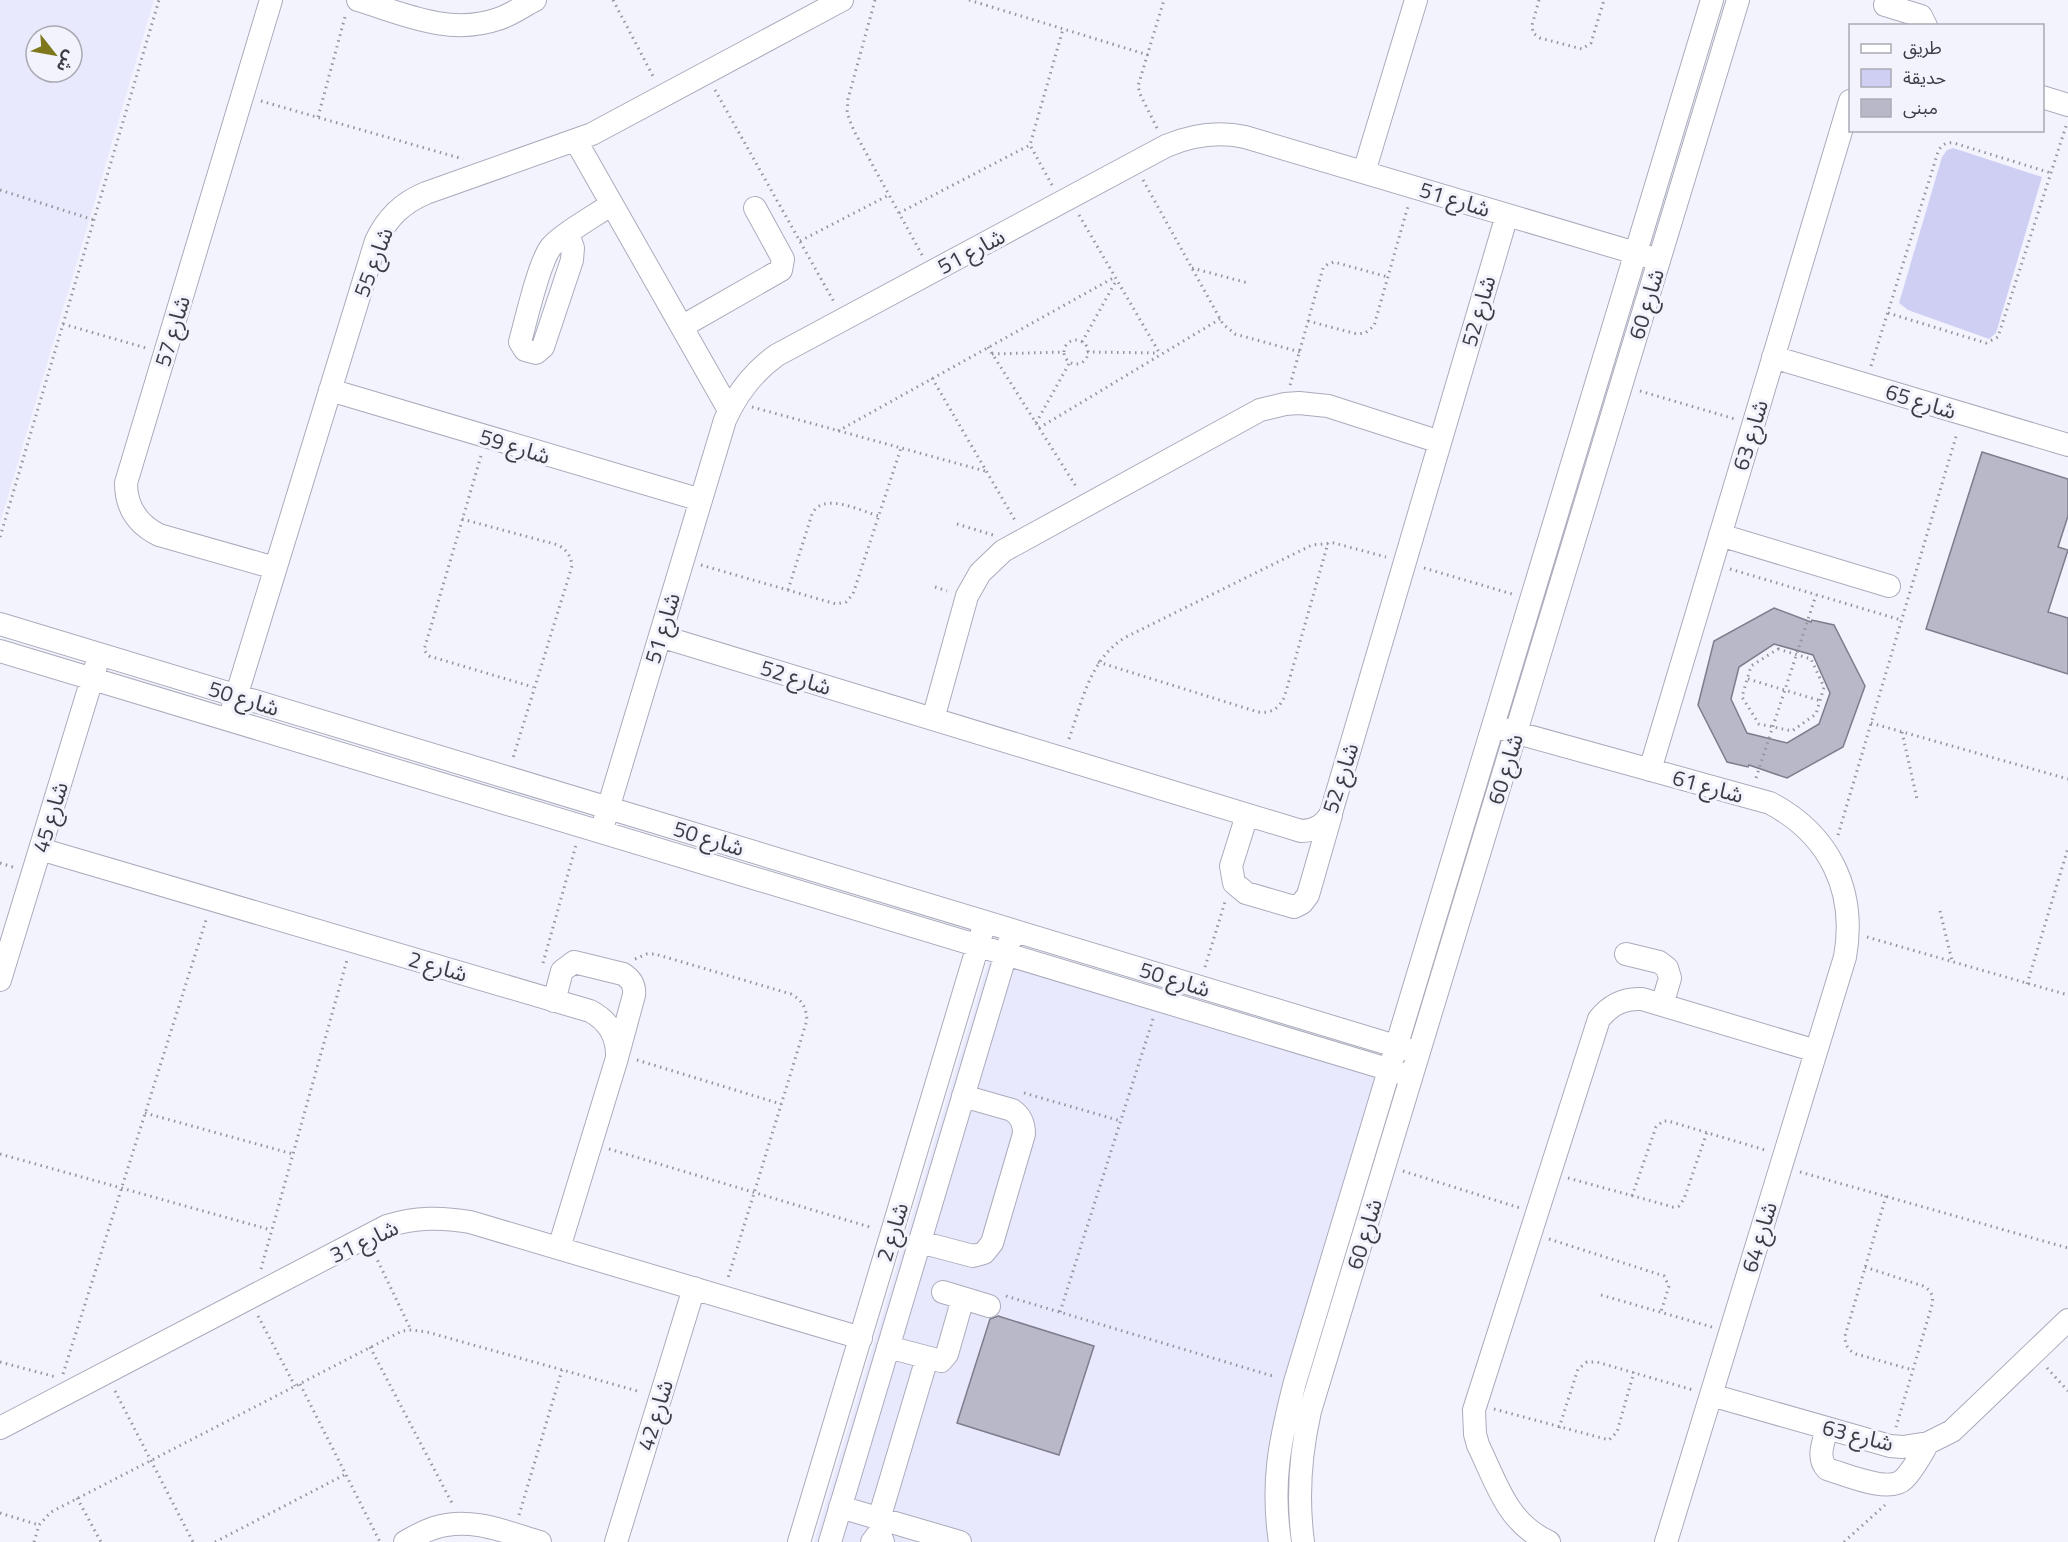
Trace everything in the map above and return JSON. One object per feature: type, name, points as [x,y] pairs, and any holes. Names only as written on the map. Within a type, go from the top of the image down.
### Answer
[{"type":"street","name":"شارع 57","points":[[271,0],[126,483],[128,503],[132,512],[144,526],[159,535],[275,568]]},
{"type":"street","points":[[353,5],[428,22],[464,26],[501,18],[535,0]]},
{"type":"street","name":"شارع 55","points":[[229,720],[376,241],[387,221],[395,212],[426,193],[576,141],[842,0]]},
{"type":"street","points":[[1364,172],[1416,0]]},
{"type":"street","name":"شارع 60","points":[[1280,1542],[1275,1495],[1276,1472],[1283,1427],[1295,1382],[1712,0]]},
{"type":"street","name":"شارع 60","points":[[1303,1542],[1299,1497],[1305,1431],[1738,0]]},
{"type":"street","points":[[1885,4],[1921,16],[1925,24]]},
{"type":"street","points":[[2044,97],[2068,105]]},
{"type":"street","name":"شارع 63","points":[[1650,770],[1849,108]]},
{"type":"street","name":"شارع 51","points":[[591,829],[609,808],[731,406],[748,381],[766,363],[1134,163],[1191,136],[1232,134],[1659,260]]},
{"type":"street","points":[[576,141],[731,406]]},
{"type":"street","points":[[568,234],[612,204]]},
{"type":"street","points":[[683,326],[783,267],[783,259],[755,208]]},
{"type":"street","name":"شارع 52","points":[[660,636],[1301,831],[1308,831],[1325,823],[1331,813],[1507,215]]},
{"type":"street","name":"شارع 65","points":[[1773,357],[2068,445]]},
{"type":"street","name":"شارع 59","points":[[330,390],[701,501]]},
{"type":"street","points":[[933,719],[963,608],[980,573],[991,561],[1022,541],[1260,410],[1299,403],[1328,406],[1440,442]]},
{"type":"street","points":[[1720,535],[1889,586]]},
{"type":"street","name":"شارع 50","points":[[0,624],[1419,1053]]},
{"type":"street","name":"شارع 50","points":[[0,651],[1412,1077]]},
{"type":"street","name":"شارع 45","points":[[0,980],[99,654]]},
{"type":"street","name":"شارع 61","points":[[1493,726],[1770,803],[1794,817],[1814,836],[1830,859],[1844,894],[1848,932]]},
{"type":"street","points":[[1247,815],[1231,866],[1232,877],[1239,889],[1246,893],[1294,907],[1302,903],[1308,895],[1331,813]]},
{"type":"street","name":"شارع 2","points":[[40,849],[590,1011],[605,1021],[615,1038],[617,1056]]},
{"type":"street","name":"شارع 2","points":[[799,1542],[985,922]]},
{"type":"street","name":"شارع 2","points":[[835,1523],[1013,930]]},
{"type":"street","name":"شارع 64","points":[[1666,1542],[1845,957],[1848,932]]},
{"type":"street","points":[[1626,954],[1659,962],[1667,968],[1670,978],[1662,1005]]},
{"type":"street","points":[[544,998],[560,975],[574,962],[623,974],[632,982],[634,990],[617,1056],[559,1248]]},
{"type":"street","points":[[1549,1542],[1526,1529],[1508,1509],[1478,1445],[1474,1422],[1475,1404],[1599,1019],[1614,1004],[1623,1000],[1642,999],[1816,1051]]},
{"type":"street","points":[[920,1242],[973,1256],[979,1256],[989,1249],[1024,1134],[1023,1122],[1017,1113],[963,1096]]},
{"type":"street","name":"شارع 31","points":[[0,1428],[387,1226],[432,1218],[470,1222],[861,1338]]},
{"type":"street","name":"شارع 42","points":[[616,1542],[694,1288]]},
{"type":"street","points":[[888,1348],[941,1361],[945,1358],[953,1295],[996,1300]]},
{"type":"street","points":[[873,1318],[883,1319],[890,1326],[888,1348],[879,1364],[867,1364],[862,1361],[861,1338],[873,1318]]},
{"type":"street","name":"شارع 63","points":[[1711,1395],[1890,1446],[1903,1447],[1928,1443],[1952,1431],[2068,1320]]},
{"type":"street","points":[[879,1531],[927,1358]]},
{"type":"street","points":[[1827,1428],[1821,1456],[1823,1465],[1827,1469],[1883,1485],[1898,1484],[1908,1474],[1928,1443]]},
{"type":"street","points":[[405,1542],[436,1527],[463,1523],[479,1525],[540,1542]]},
{"type":"street","points":[[835,1523],[960,1542]]},
{"type":"street","points":[[879,1531],[909,1542]]},
{"type":"path","points":[[0,537],[159,0]]},
{"type":"path","points":[[613,0],[663,96]]},
{"type":"path","points":[[875,0],[848,99],[847,113],[931,272]]},
{"type":"path","points":[[969,0],[1148,55]]},
{"type":"path","points":[[1164,0],[1138,90],[1166,146]]},
{"type":"path","points":[[1539,0],[1532,26],[1533,33],[1540,38],[1582,49],[1591,43],[1604,0]]},
{"type":"path","points":[[317,117],[353,5]]},
{"type":"path","points":[[899,213],[1030,145],[1063,29]]},
{"type":"path","points":[[706,73],[844,319]]},
{"type":"path","points":[[242,96],[463,159]]},
{"type":"path","points":[[1888,313],[1986,343],[1994,340],[2001,332],[2068,121]]},
{"type":"path","points":[[1866,385],[1942,145],[1954,143],[2051,173]]},
{"type":"path","points":[[1030,145],[1116,279],[1160,354]]},
{"type":"path","points":[[1134,163],[1220,319],[1235,334],[1300,352]]},
{"type":"path","points":[[1308,321],[1357,334],[1370,331],[1374,326],[1413,187]]},
{"type":"path","points":[[0,190],[94,220]]},
{"type":"path","points":[[800,241],[889,195]]},
{"type":"path","points":[[1285,404],[1323,268],[1334,262],[1388,277]]},
{"type":"path","points":[[1191,267],[1248,283]]},
{"type":"path","points":[[1082,342],[1116,279]]},
{"type":"path","points":[[838,430],[1116,279]]},
{"type":"path","points":[[1037,426],[1220,319]]},
{"type":"path","points":[[63,323],[165,353]]},
{"type":"path","points":[[1064,352],[1074,340],[1082,342],[1088,352]]},
{"type":"path","points":[[988,347],[1088,505]]},
{"type":"path","points":[[992,354],[1064,352]]},
{"type":"path","points":[[1064,352],[1070,362]]},
{"type":"path","points":[[1088,352],[1160,354]]},
{"type":"path","points":[[1070,362],[1082,362],[1088,352]]},
{"type":"path","points":[[1037,426],[1070,362]]},
{"type":"path","points":[[932,378],[1022,541]]},
{"type":"path","points":[[1621,386],[1753,424]]},
{"type":"path","points":[[731,406],[838,430],[985,471]]},
{"type":"path","points":[[1830,859],[1962,414]]},
{"type":"path","points":[[487,437],[424,652],[429,656],[533,687]]},
{"type":"path","points":[[683,559],[836,604],[846,602],[851,599],[901,448]]},
{"type":"path","points":[[788,590],[812,513],[818,505],[830,502],[879,516]]},
{"type":"path","points":[[462,519],[558,545],[564,548],[570,557],[572,567],[507,777]]},
{"type":"path","points":[[957,524],[1022,541]]},
{"type":"path","points":[[1098,662],[1258,712],[1274,710],[1283,701],[1285,695],[1328,543]]},
{"type":"path","points":[[1062,758],[1092,673],[1098,662],[1114,644],[1312,545],[1341,544],[1531,600]]},
{"type":"path","points":[[1711,564],[1901,620]]},
{"type":"path","points":[[1750,797],[1815,595]]},
{"type":"path","points":[[1776,650],[1796,654],[1813,661],[1824,687],[1816,714],[1790,731],[1759,724],[1744,700],[1743,694],[1747,679],[1751,666],[1776,650]]},
{"type":"path","points":[[1747,679],[1821,701]]},
{"type":"path","points":[[1871,723],[2068,779]]},
{"type":"path","points":[[1902,732],[1917,798]]},
{"type":"path","points":[[544,998],[591,829]]},
{"type":"path","points":[[2027,984],[2068,848]]},
{"type":"path","points":[[1199,986],[1232,877]]},
{"type":"path","points":[[0,1362],[61,1378],[212,900]]},
{"type":"path","points":[[1940,911],[1952,962]]},
{"type":"path","points":[[1848,932],[2068,995]]},
{"type":"path","points":[[295,1386],[251,1297],[352,941]]},
{"type":"path","points":[[623,974],[632,961],[639,956],[655,954],[791,994],[797,997],[805,1008],[807,1020],[722,1297]]},
{"type":"path","points":[[1060,1312],[1159,1000]]},
{"type":"path","points":[[617,1056],[781,1104]]},
{"type":"path","points":[[1023,1092],[1121,1121]]},
{"type":"path","points":[[145,1113],[293,1154]]},
{"type":"path","points":[[1632,1196],[1658,1124],[1668,1121],[1707,1132],[1782,1161],[1886,1196],[2068,1248]]},
{"type":"path","points":[[1549,1173],[1673,1207],[1682,1203],[1707,1132]]},
{"type":"path","points":[[591,1143],[892,1234]]},
{"type":"path","points":[[0,1154],[271,1230]]},
{"type":"path","points":[[1384,1165],[1664,1276],[1670,1286],[1661,1312]]},
{"type":"path","points":[[1886,1196],[1845,1336],[1847,1347],[1856,1354],[1913,1370]]},
{"type":"path","points":[[367,1237],[411,1330]]},
{"type":"path","points":[[1865,1267],[1923,1286],[1931,1293],[1932,1305],[1890,1446]]},
{"type":"path","points":[[1601,1295],[1730,1332]]},
{"type":"path","points":[[996,1300],[1060,1312],[1295,1382]]},
{"type":"path","points":[[34,1542],[39,1525],[51,1512],[370,1347],[394,1335],[411,1330],[427,1332],[660,1398]]},
{"type":"path","points":[[370,1347],[463,1523]]},
{"type":"path","points":[[2033,1353],[2068,1391]]},
{"type":"path","points":[[1559,1428],[1578,1369],[1592,1361],[1711,1395]]},
{"type":"path","points":[[513,1534],[562,1370]]},
{"type":"path","points":[[1475,1404],[1606,1441],[1612,1439],[1617,1432],[1634,1372]]},
{"type":"path","points":[[106,1373],[193,1542]]},
{"type":"path","points":[[300,1384],[380,1542]]},
{"type":"path","points":[[215,1542],[346,1474]]},
{"type":"path","points":[[1844,1542],[1890,1500],[1898,1484]]},
{"type":"path","points":[[77,1498],[101,1542]]},
{"type":"path","points":[[0,1513],[39,1525]]},
{"type":"shaded area","points":[[0,0],[154,0],[0,523]]},
{"type":"shaded area","points":[[995,939],[1403,1062],[1297,1420],[1288,1474],[1292,1542],[814,1542]]},
{"type":"green space","points":[[1953,148],[2042,177],[1996,333],[1989,339],[1908,310],[1899,303],[1942,157],[1947,150]]},
{"type":"building","points":[[1982,452],[2068,479],[2068,516],[2058,547],[2068,550],[2048,612],[2068,618],[2068,674],[1926,629]]},
{"type":"building","points":[[1774,608],[1811,622],[1812,620],[1834,625],[1865,686],[1843,747],[1787,778],[1749,765],[1748,767],[1727,762],[1698,705],[1714,641]],"holes":[[[1774,644],[1813,655],[1830,693],[1819,724],[1787,743],[1747,733],[1731,699],[1739,667]]]},
{"type":"building","points":[[998,1316],[1094,1346],[1059,1455],[957,1423],[990,1319]]}]
